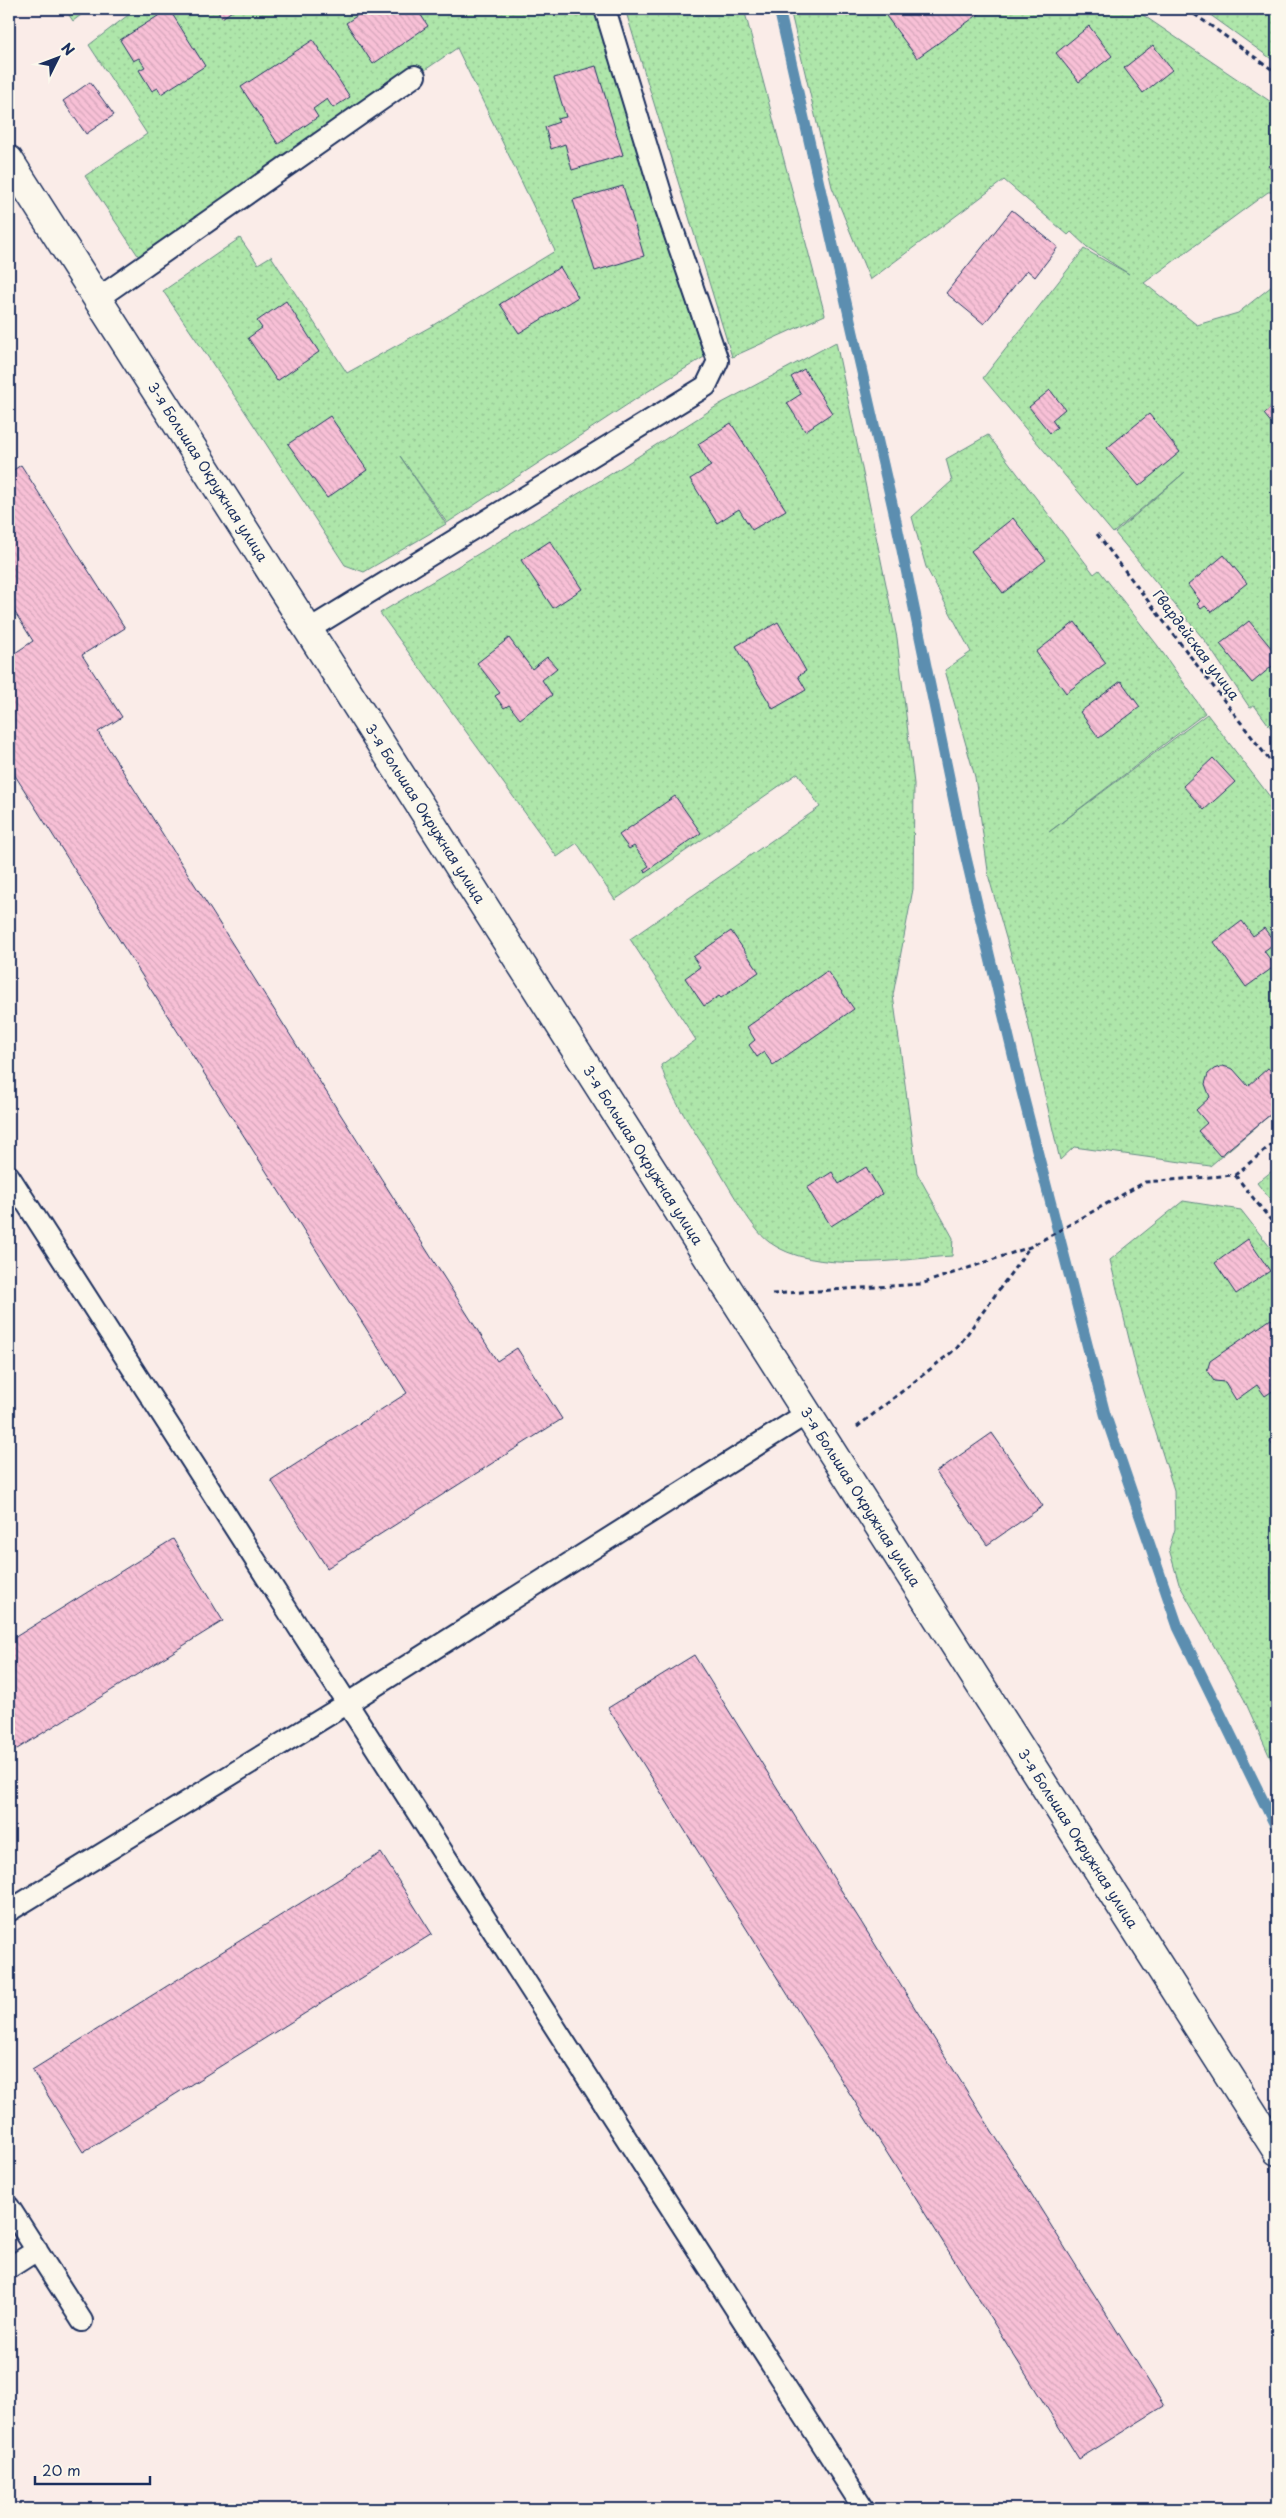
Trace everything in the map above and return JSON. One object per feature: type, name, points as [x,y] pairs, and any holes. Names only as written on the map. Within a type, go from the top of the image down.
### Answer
[{"type":"street","name":"3-я Большая Окружная улица","points":[[9,160],[1277,2151]]},
{"type":"lane","points":[[308,630],[706,386],[718,361],[665,206],[605,9]]},
{"type":"lane","points":[[97,299],[415,76]]},
{"type":"lane","points":[[9,1176],[864,2509]]},
{"type":"lane","points":[[9,1911],[348,1704],[806,1414]]},
{"type":"lane","points":[[9,2207],[82,2322]]},
{"type":"lane","points":[[9,2268],[37,2250]]},
{"type":"path","points":[[1188,9],[1277,73]]},
{"type":"path","name":"Гвардейская улица","points":[[1097,534],[1277,770]]},
{"type":"path","points":[[731,1296],[921,1284],[1030,1247],[1145,1182],[1235,1175],[1277,1140]]},
{"type":"path","points":[[1235,1175],[1277,1228]]},
{"type":"path","points":[[829,1450],[957,1348],[1030,1247]]},
{"type":"green space","points":[[65,9],[89,9],[73,21]]},
{"type":"green space","points":[[136,9],[596,9],[704,357],[642,395],[447,523],[400,456],[446,524],[364,572],[345,565],[242,407],[163,291],[240,238],[258,264],[271,256],[347,373],[430,327],[555,251],[457,48],[143,263],[85,176],[147,134],[89,45]]},
{"type":"green space","points":[[625,9],[744,9],[825,315],[732,357]]},
{"type":"green space","points":[[790,9],[1134,9],[1277,106],[1277,192],[1268,192],[1144,283],[1197,325],[1238,313],[1277,282],[1277,736],[1254,705],[1250,708],[1206,642],[1115,533],[1185,472],[1113,533],[983,378],[1084,249],[1129,274],[1087,247],[1071,232],[1068,235],[1004,180],[870,280],[832,187]]},
{"type":"green space","points":[[1202,9],[1277,9],[1277,63]]},
{"type":"green space","points":[[836,342],[897,638],[914,784],[913,889],[893,995],[917,1173],[953,1238],[952,1256],[883,1262],[833,1262],[809,1259],[788,1252],[769,1242],[747,1216],[684,1114],[665,1078],[661,1065],[696,1040],[630,939],[820,807],[798,773],[615,900],[577,843],[557,857],[380,613],[606,477],[720,404]]},
{"type":"green space","points":[[988,435],[1094,574],[1099,570],[1158,646],[1205,713],[1049,832],[1207,714],[1277,806],[1277,1109],[1210,1166],[1074,1147],[1060,1160],[1018,980],[989,878],[975,777],[945,670],[971,652],[926,567],[912,517],[952,481],[946,459]]},
{"type":"green space","points":[[1277,1167],[1277,1208],[1257,1183]]},
{"type":"green space","points":[[1183,1201],[1241,1210],[1277,1256],[1277,1773],[1244,1699],[1179,1584],[1169,1549],[1175,1529],[1174,1490],[1138,1376],[1110,1260]]},
{"type":"building","points":[[169,9],[205,66],[161,94],[158,88],[152,91],[139,70],[145,67],[139,58],[133,61],[120,40]]},
{"type":"building","points":[[216,9],[235,9],[222,18]]},
{"type":"building","points":[[367,9],[417,9],[428,26],[373,64],[346,23]]},
{"type":"building","points":[[881,9],[986,9],[917,58]]},
{"type":"building","points":[[1089,26],[1112,56],[1079,82],[1056,53]]},
{"type":"building","points":[[313,40],[350,97],[333,108],[327,99],[313,109],[318,117],[278,144],[241,87]]},
{"type":"building","points":[[1153,45],[1172,70],[1143,93],[1124,68]]},
{"type":"building","points":[[596,66],[623,155],[572,170],[565,144],[551,149],[545,127],[559,122],[557,119],[566,117],[554,78]]},
{"type":"building","points":[[90,82],[114,115],[86,134],[63,101]]},
{"type":"building","points":[[1277,159],[1277,176],[1268,166]]},
{"type":"building","points":[[623,186],[644,256],[595,271],[573,200]]},
{"type":"building","points":[[1012,210],[1058,247],[1035,277],[1027,270],[984,324],[946,293]]},
{"type":"building","points":[[560,267],[578,297],[519,333],[500,304]]},
{"type":"building","points":[[286,301],[319,352],[277,381],[248,338],[262,328],[257,321]]},
{"type":"building","points":[[804,369],[832,413],[805,431],[787,403],[801,394],[791,377]]},
{"type":"building","points":[[1050,390],[1065,409],[1052,420],[1057,427],[1050,433],[1029,407]]},
{"type":"building","points":[[1277,402],[1277,430],[1264,414]]},
{"type":"building","points":[[1149,414],[1180,452],[1139,486],[1107,448]]},
{"type":"building","points":[[330,416],[367,470],[327,498],[288,444]]},
{"type":"building","points":[[731,423],[786,510],[752,530],[739,509],[717,523],[690,479],[711,466],[698,444]]},
{"type":"building","points":[[21,465],[125,628],[82,655],[122,717],[98,732],[497,1361],[517,1348],[562,1419],[327,1568],[271,1480],[407,1393],[9,766],[9,657],[33,641],[9,603],[9,473]]},
{"type":"building","points":[[1013,518],[1046,560],[1003,593],[971,551]]},
{"type":"building","points":[[550,541],[582,589],[553,608],[521,560]]},
{"type":"building","points":[[1224,555],[1247,583],[1211,612],[1205,606],[1201,609],[1197,604],[1200,601],[1188,585]]},
{"type":"building","points":[[1249,621],[1277,655],[1277,662],[1252,683],[1220,644]]},
{"type":"building","points":[[778,622],[806,671],[798,676],[806,690],[773,709],[736,646]]},
{"type":"building","points":[[1075,622],[1106,663],[1066,693],[1036,652]]},
{"type":"building","points":[[509,638],[532,669],[547,657],[557,668],[542,680],[552,695],[520,719],[509,705],[504,708],[495,696],[500,693],[477,663]]},
{"type":"building","points":[[1121,681],[1140,707],[1099,738],[1080,712]]},
{"type":"building","points":[[1213,758],[1235,782],[1204,810],[1183,786]]},
{"type":"building","points":[[675,796],[701,833],[645,872],[643,870],[649,866],[634,846],[629,849],[619,835]]},
{"type":"building","points":[[1242,921],[1253,936],[1264,928],[1275,943],[1264,951],[1275,966],[1246,987],[1214,942]]},
{"type":"building","points":[[731,931],[759,972],[721,998],[719,996],[704,1006],[685,978],[700,967],[693,957]]},
{"type":"building","points":[[827,971],[854,1009],[773,1065],[764,1052],[757,1057],[749,1045],[755,1040],[747,1027]]},
{"type":"building","points":[[1223,1066],[1233,1069],[1248,1086],[1268,1068],[1277,1078],[1277,1109],[1220,1156],[1198,1131],[1207,1123],[1196,1110],[1210,1097],[1205,1084],[1208,1074],[1214,1069]]},
{"type":"building","points":[[866,1167],[882,1194],[831,1226],[807,1188],[832,1172],[839,1184]]},
{"type":"building","points":[[1248,1239],[1270,1271],[1236,1294],[1215,1263]]},
{"type":"building","points":[[1271,1319],[1277,1327],[1277,1388],[1265,1396],[1257,1385],[1236,1400],[1225,1382],[1214,1381],[1207,1371],[1210,1361]]},
{"type":"building","points":[[992,1433],[1043,1506],[987,1545],[936,1472]]},
{"type":"building","points":[[1277,1435],[1277,1450],[1270,1441]]},
{"type":"building","points":[[173,1539],[223,1621],[9,1754],[9,1641]]},
{"type":"building","points":[[694,1655],[1164,2406],[1079,2459],[608,1708]]},
{"type":"building","points":[[381,1853],[432,1934],[83,2152],[32,2070]]},
{"type":"waterway","points":[[779,9],[896,521],[963,845],[1020,1084],[1105,1414],[1178,1627],[1277,1829]]}]
